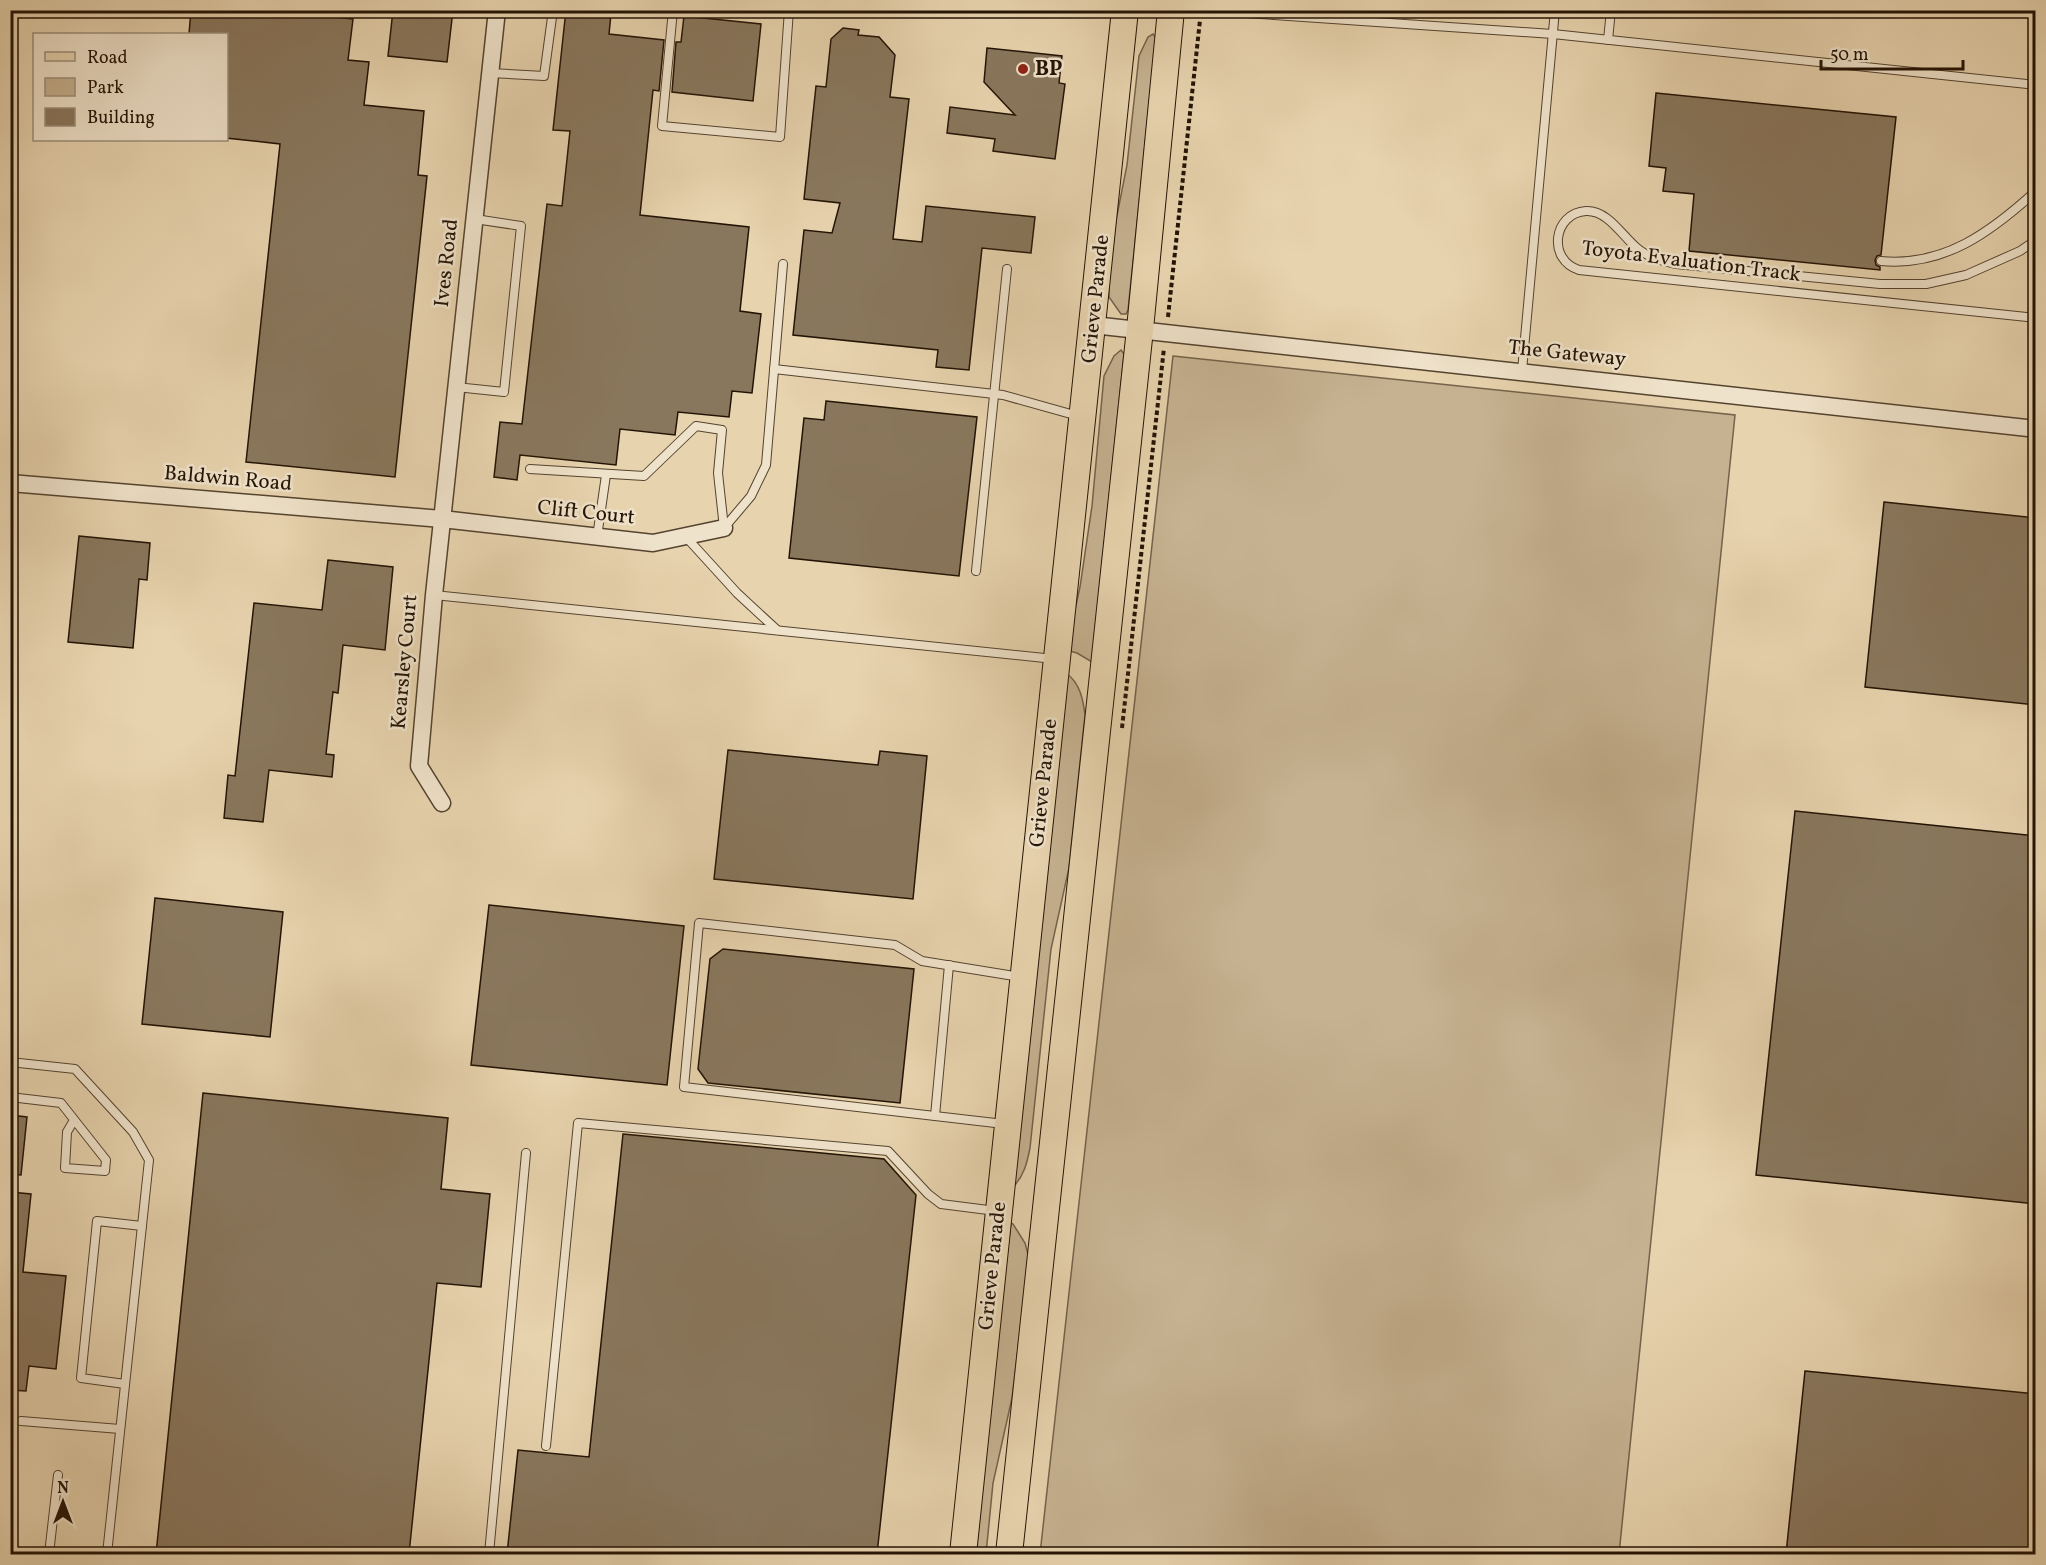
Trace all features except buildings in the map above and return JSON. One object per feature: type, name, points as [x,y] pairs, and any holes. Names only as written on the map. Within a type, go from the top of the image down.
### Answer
[{"type":"main road","name":"Grieve Parade","points":[[963,1554],[1125,10]]},
{"type":"main road","points":[[1009,1554],[1140,329],[1171,10]]},
{"type":"street","name":"Ives Road","points":[[442,519],[497,10]]},
{"type":"street","name":"The Gateway","points":[[1093,325],[2036,429]]},
{"type":"street","name":"Baldwin Road","points":[[10,483],[442,519]]},
{"type":"street","name":"Clift Court","points":[[442,519],[653,543],[724,528]]},
{"type":"street","name":"Kearsley Court","points":[[442,519],[419,766],[442,803]]},
{"type":"lane","points":[[490,73],[544,76],[553,10]]},
{"type":"lane","points":[[673,10],[662,126],[780,137],[789,10]]},
{"type":"lane","points":[[1201,10],[1553,34],[2036,85]]},
{"type":"lane","points":[[1522,371],[1555,10]]},
{"type":"lane","points":[[1608,40],[1611,10]]},
{"type":"lane","points":[[1881,261],[1900,263],[1925,260],[1968,244],[2036,191]]},
{"type":"lane","name":"Toyota Evaluation Track","points":[[2036,240],[2020,251],[1966,275],[1926,284],[1880,284],[1676,264],[1657,260],[1639,250],[1598,212],[1583,211],[1571,216],[1560,229],[1558,236],[1559,253],[1562,258],[1573,268],[1579,270],[2036,318]]},
{"type":"lane","points":[[456,387],[504,392],[521,226],[474,219]]},
{"type":"lane","points":[[724,528],[751,496],[766,465],[783,264]]},
{"type":"lane","points":[[976,571],[1007,269]]},
{"type":"lane","points":[[774,369],[1003,395],[1083,417]]},
{"type":"lane","points":[[530,469],[606,476],[644,476],[696,426],[722,430],[718,473],[724,528]]},
{"type":"lane","points":[[597,537],[606,476]]},
{"type":"lane","points":[[686,536],[736,593],[778,631]]},
{"type":"lane","points":[[434,595],[1057,660]]},
{"type":"lane","points":[[1007,1125],[684,1088],[699,923],[895,945],[922,961],[1024,977]]},
{"type":"lane","points":[[935,1116],[949,966]]},
{"type":"lane","points":[[10,1062],[75,1069],[133,1132],[149,1160],[107,1554]]},
{"type":"lane","points":[[10,1097],[60,1103],[74,1120],[106,1160],[105,1171],[65,1168],[67,1132],[74,1120]]},
{"type":"lane","points":[[546,1446],[578,1123],[888,1151],[928,1194],[941,1204],[999,1212]]},
{"type":"lane","points":[[489,1554],[526,1153]]},
{"type":"lane","points":[[125,1384],[81,1378],[97,1221],[142,1226]]},
{"type":"lane","points":[[21,1421],[120,1429]]},
{"type":"lane","points":[[49,1554],[58,1475]]},
{"type":"path","points":[[1166,332],[1201,10]]},
{"type":"green space","points":[[1153,34],[1156,38],[1128,310],[1126,314],[1121,314],[1109,297],[1108,261],[1127,165],[1139,56],[1148,37]]},
{"type":"green space","points":[[1121,350],[1124,354],[1092,662],[1077,653],[1066,650],[1080,587],[1092,506],[1104,376],[1114,356]]},
{"type":"green space","points":[[1173,356],[1735,415],[1619,1554],[1040,1554]]},
{"type":"green space","points":[[1066,673],[1078,686],[1085,715],[1069,868],[1051,949],[1030,1148],[1022,1174],[1013,1187]]},
{"type":"green space","points":[[1011,1223],[1025,1243],[1029,1258],[1012,1398],[993,1483],[986,1554],[971,1554]]},
{"type":"place","name":"BP","points":[[1023,69]]}]
